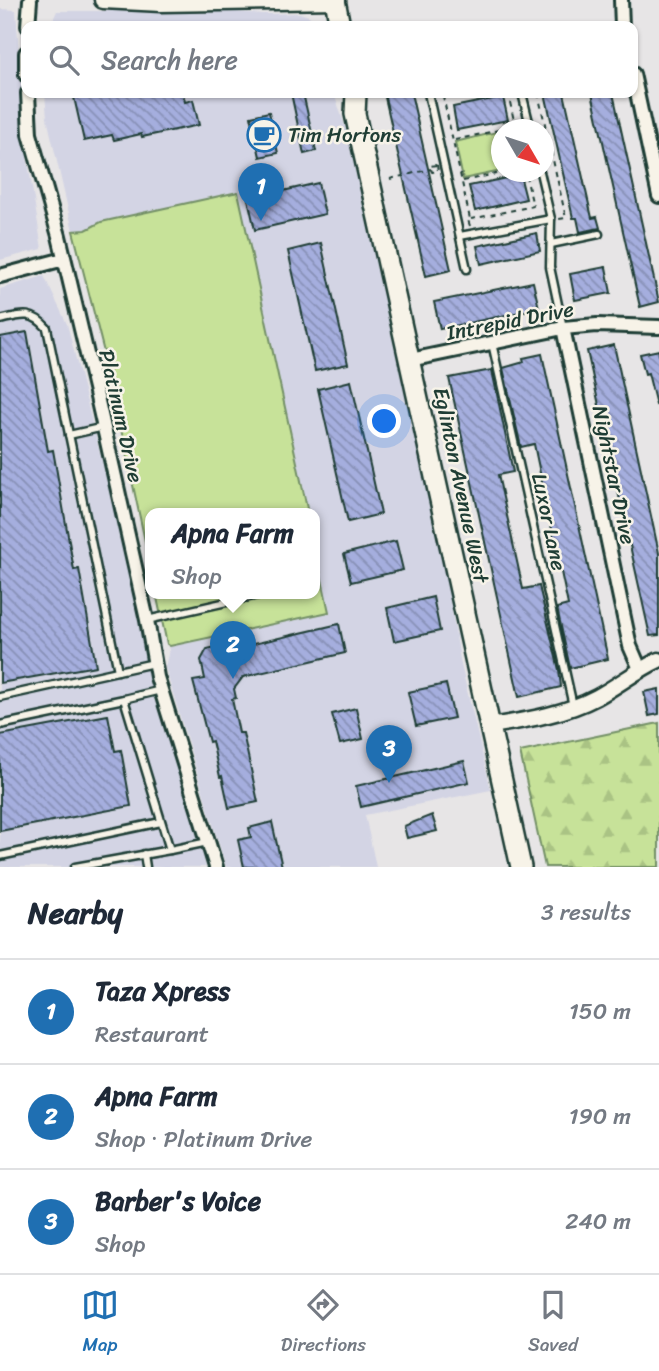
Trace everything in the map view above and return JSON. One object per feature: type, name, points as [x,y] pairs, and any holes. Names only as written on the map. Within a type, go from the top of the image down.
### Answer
[{"type":"main road","points":[[103,0],[161,3],[335,0],[339,21]]},
{"type":"main road","points":[[322,0],[327,21]]},
{"type":"main road","name":"Eglinton Avenue West","points":[[345,98],[355,114]]},
{"type":"main road","name":"Eglinton Avenue West","points":[[356,98],[355,114],[521,867]]},
{"type":"street","points":[[28,21],[30,0]]},
{"type":"street","points":[[621,0],[622,21]]},
{"type":"street","points":[[638,97],[659,196]]},
{"type":"street","name":"Platinum Drive","points":[[27,98],[30,134],[64,259],[104,427],[148,620],[154,663],[216,867]]},
{"type":"street","points":[[0,276],[64,259]]},
{"type":"street","name":"Intrepid Drive","points":[[410,359],[563,328],[659,327]]},
{"type":"street","name":"Nightstar Drive","points":[[563,328],[631,646],[640,669]]},
{"type":"street","points":[[491,726],[573,708],[599,696],[659,660]]},
{"type":"lane","points":[[429,98],[467,269]]},
{"type":"lane","points":[[523,98],[528,119]]},
{"type":"lane","points":[[543,182],[554,219],[550,267],[563,328]]},
{"type":"lane","points":[[460,236],[554,219]]},
{"type":"lane","points":[[551,244],[599,234]]},
{"type":"lane","points":[[0,320],[25,314],[38,319],[47,328],[118,671]]},
{"type":"lane","name":"Luxor Lane","points":[[492,343],[573,708]]},
{"type":"lane","points":[[69,435],[104,427]]},
{"type":"lane","points":[[148,620],[241,599]]},
{"type":"lane","points":[[0,697],[154,663]]},
{"type":"lane","points":[[0,725],[161,691]]},
{"type":"lane","points":[[124,699],[170,850]]},
{"type":"lane","points":[[0,856],[161,822]]},
{"type":"lane","points":[[75,867],[208,842]]},
{"type":"lane","points":[[144,854],[146,867]]},
{"type":"path","points":[[443,98],[471,234]]},
{"type":"path","points":[[509,98],[514,119]]},
{"type":"path","points":[[539,98],[544,119]]},
{"type":"path","points":[[453,140],[491,133]]},
{"type":"path","points":[[554,164],[566,218],[554,219]]},
{"type":"path","points":[[390,179],[431,169]]},
{"type":"path","points":[[462,181],[491,175]]},
{"type":"path","points":[[470,219],[533,206],[528,182]]},
{"type":"shaded area","points":[[0,9],[16,10],[25,144],[42,249],[0,260]]},
{"type":"shaded area","points":[[57,11],[225,11],[300,13],[309,16],[313,21],[52,21]]},
{"type":"shaded area","points":[[45,98],[336,98],[346,129],[449,594],[461,665],[491,790],[365,815],[376,867],[226,867],[165,667],[170,646],[329,612],[320,571],[320,508],[307,508],[249,244],[101,222],[86,230],[73,231],[47,118]]},
{"type":"shaded area","points":[[44,276],[67,324],[206,867],[0,867],[0,289]]},
{"type":"green space","points":[[491,133],[491,173],[463,179],[455,142]]},
{"type":"green space","points":[[238,192],[307,508],[145,508],[145,541],[107,364],[73,231],[86,230],[101,222]]},
{"type":"green space","points":[[320,571],[329,612],[170,646],[167,644],[157,599],[320,599]]},
{"type":"green space","points":[[659,723],[659,867],[545,867],[520,752]]},
{"type":"building","points":[[74,98],[184,98],[185,102],[193,100],[199,125],[142,137],[141,134],[114,140],[112,135],[84,141]]},
{"type":"building","points":[[292,98],[304,98],[316,151],[304,154]]},
{"type":"building","points":[[385,98],[412,98],[451,270],[426,276]]},
{"type":"building","points":[[503,98],[508,119],[491,119],[491,123],[457,130],[453,107]]},
{"type":"building","points":[[546,98],[565,98],[592,218],[597,217],[600,228],[580,232],[577,218],[573,218],[554,133],[554,119],[551,119]]},
{"type":"building","points":[[593,98],[614,98],[659,302],[640,307]]},
{"type":"building","name":"Tim Hortons","points":[[269,112],[278,153],[260,157],[251,116]]},
{"type":"building","points":[[491,181],[522,182],[526,199],[475,211],[469,186]]},
{"type":"building","points":[[318,183],[325,214],[255,230],[248,199]]},
{"type":"building","points":[[537,233],[540,251],[481,264],[477,246]]},
{"type":"building","points":[[321,243],[348,364],[315,371],[288,251]]},
{"type":"building","points":[[606,267],[611,293],[575,300],[570,274]]},
{"type":"building","points":[[533,282],[539,308],[440,329],[434,302]]},
{"type":"building","points":[[27,332],[48,451],[53,450],[74,570],[79,569],[96,666],[0,683],[0,337]]},
{"type":"building","points":[[614,345],[659,553],[659,635],[650,636],[587,351]]},
{"type":"building","points":[[659,350],[659,404],[656,405],[640,354]]},
{"type":"building","points":[[542,354],[608,659],[570,668],[557,608],[568,605],[534,444],[521,447],[503,368],[524,362],[523,358]]},
{"type":"building","points":[[492,370],[513,472],[498,475],[523,589],[539,586],[561,687],[519,697],[449,378]]},
{"type":"building","points":[[351,381],[381,514],[348,522],[318,389]]},
{"type":"building","points":[[396,541],[403,570],[351,582],[344,554]]},
{"type":"building","points":[[433,597],[440,631],[394,641],[387,608]]},
{"type":"building","points":[[339,624],[345,653],[243,677],[234,689],[236,698],[232,699],[239,733],[243,733],[258,802],[229,808],[193,681],[205,679],[201,660],[207,649],[248,639],[249,645]]},
{"type":"building","points":[[446,684],[454,718],[416,726],[408,692]]},
{"type":"building","points":[[659,689],[659,714],[649,716],[644,692]]},
{"type":"building","points":[[356,708],[363,739],[340,744],[332,714]]},
{"type":"building","points":[[108,715],[115,751],[121,750],[131,806],[0,831],[0,735]]},
{"type":"building","points":[[464,761],[469,782],[361,807],[356,786]]},
{"type":"building","points":[[432,815],[437,831],[407,838],[404,826]]},
{"type":"building","points":[[272,822],[282,867],[244,867],[238,840],[251,837],[249,828]]},
{"type":"place","name":"Tim Hortons","points":[[264,135]]},
{"type":"place","name":"Taza Xpress","points":[[261,221]]},
{"type":"place","name":"Apna Farm","points":[[233,679]]},
{"type":"place","name":"Barber's Voice","points":[[389,783]]}]
